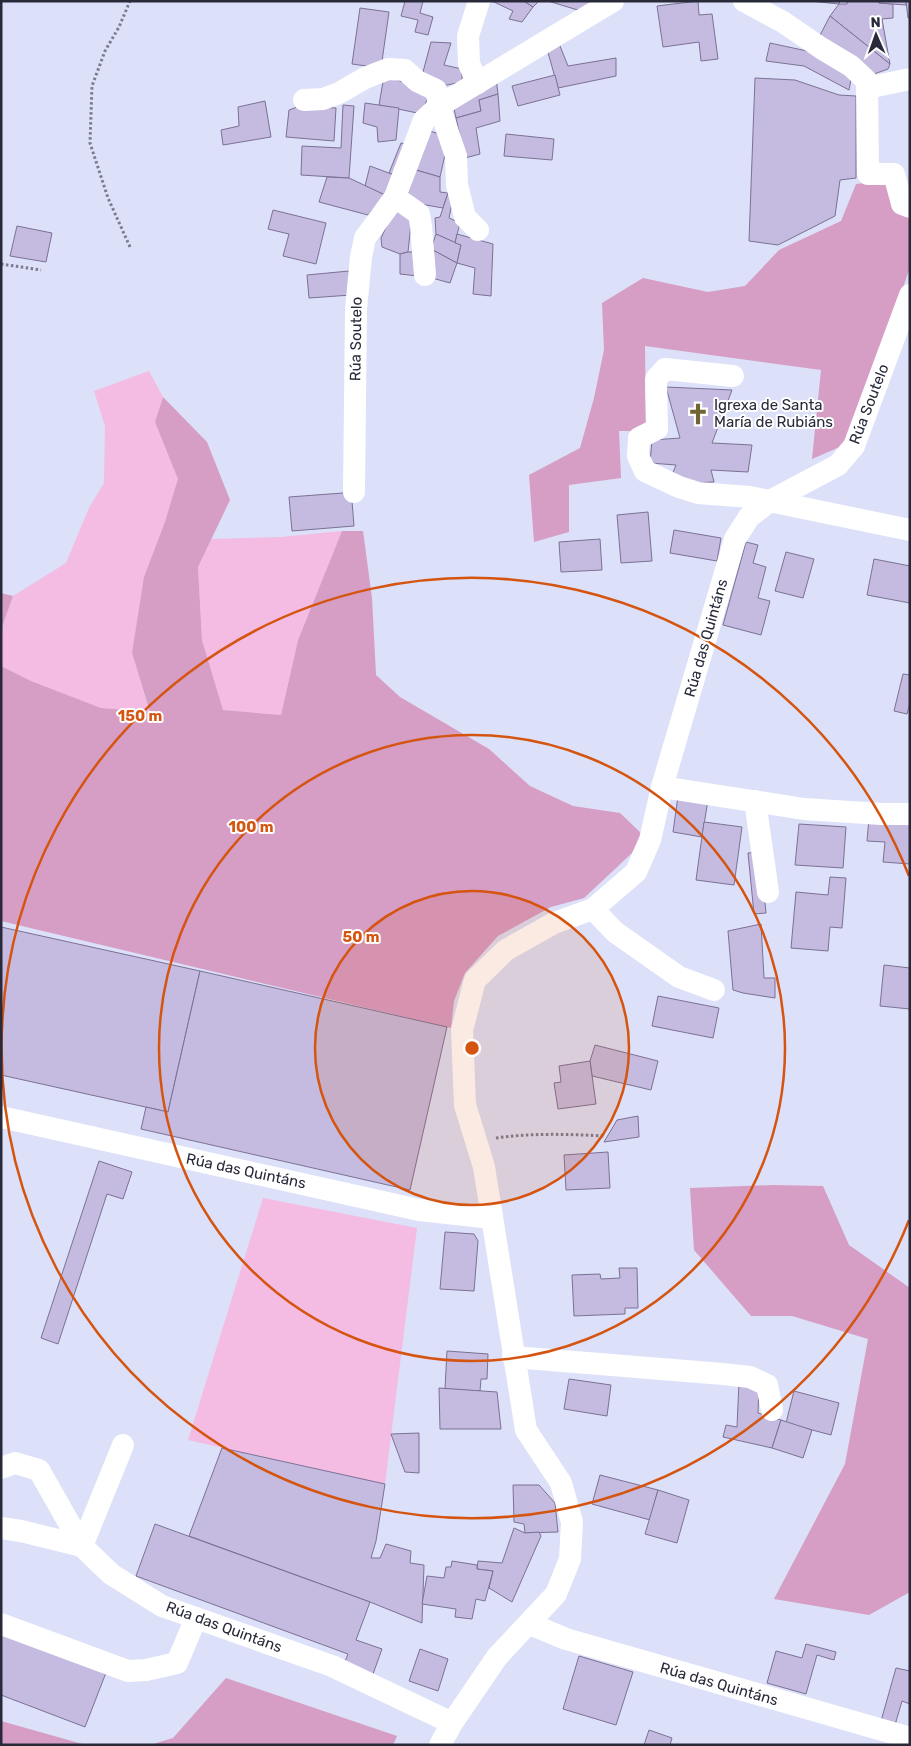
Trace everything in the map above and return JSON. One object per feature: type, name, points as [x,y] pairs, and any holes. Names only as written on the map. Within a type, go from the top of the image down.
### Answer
[{"type":"street","points":[[478,83],[469,64],[468,36],[479,1]]},
{"type":"street","name":"Rúa Soutelo","points":[[354,492],[356,309],[361,257],[365,238],[395,197],[424,120],[439,106],[613,1]]},
{"type":"street","points":[[744,1],[782,22],[852,66],[867,81],[868,174],[894,174],[902,204],[910,207]]},
{"type":"street","points":[[304,100],[324,99],[365,78],[388,69],[404,70],[417,81],[436,90],[439,106],[456,156],[457,185],[466,216],[478,230]]},
{"type":"street","points":[[867,88],[910,79]]},
{"type":"street","points":[[395,197],[418,214],[421,226],[425,275]]},
{"type":"street","name":"Rúa Soutelo","points":[[770,501],[838,465],[854,446],[910,295]]},
{"type":"street","points":[[733,376],[665,369],[656,379],[657,429],[639,438],[638,456],[645,471],[679,487],[698,493],[750,497],[910,530]]},
{"type":"street","name":"Rúa das Quintáns","points":[[440,1745],[452,1723],[498,1658],[556,1594],[570,1559],[572,1522],[561,1483],[526,1430],[484,1168],[465,1105],[462,1030],[475,980],[506,950],[554,924],[593,909],[636,872],[650,840],[662,787],[735,540],[749,517],[770,501]]},
{"type":"street","points":[[662,787],[804,809],[910,814]]},
{"type":"street","points":[[755,800],[768,892]]},
{"type":"street","points":[[593,909],[615,932],[678,977],[714,990]]},
{"type":"street","name":"Rúa das Quintáns","points":[[1,1117],[419,1210],[492,1218]]},
{"type":"street","points":[[513,1357],[723,1374],[750,1378],[767,1385],[772,1410]]},
{"type":"street","points":[[82,1546],[123,1445]]},
{"type":"street","points":[[1,1468],[15,1463],[39,1470],[82,1546]]},
{"type":"street","points":[[1,1528],[82,1546]]},
{"type":"street","name":"Rúa das Quintáns","points":[[82,1546],[111,1574],[162,1606],[332,1666],[452,1723]]},
{"type":"street","points":[[1,1624],[128,1671],[146,1670],[177,1663],[196,1618]]},
{"type":"street","name":"Rúa das Quintáns","points":[[530,1624],[566,1639],[910,1738]]},
{"type":"path","points":[[130,1],[119,27],[105,51],[92,86],[90,143],[108,198],[130,247]]},
{"type":"path","points":[[1,264],[41,270]]},
{"type":"path","points":[[476,1143],[488,1139],[550,1134],[605,1136]]},
{"type":"shaded area","points":[[888,180],[910,214],[910,267],[851,442],[812,459],[821,370],[645,346],[646,431],[619,431],[621,478],[569,485],[569,532],[534,542],[529,475],[580,448],[594,398],[604,350],[602,303],[643,278],[708,292],[745,286],[779,250],[841,221],[856,184]]},
{"type":"shaded area","points":[[149,371],[163,397],[155,422],[179,479],[165,522],[132,653],[150,713],[101,708],[31,681],[1,666],[1,630],[13,596],[66,563],[89,508],[104,483],[105,426],[94,391]]},
{"type":"shaded area","points":[[163,397],[207,442],[230,500],[198,567],[202,640],[223,710],[281,715],[298,640],[342,531],[363,531],[372,598],[376,675],[400,697],[489,749],[530,786],[573,806],[620,813],[642,834],[632,853],[584,898],[551,907],[498,936],[465,973],[454,1001],[451,1028],[1,921],[1,666],[31,681],[101,708],[150,712],[132,653],[144,577],[165,522],[178,479],[155,422]]},
{"type":"shaded area","points":[[342,531],[298,640],[281,715],[223,710],[202,640],[198,567],[211,539],[281,537]]},
{"type":"shaded area","points":[[1,593],[13,596],[1,630]]},
{"type":"shaded area","points":[[773,1185],[823,1186],[849,1245],[910,1288],[910,1592],[869,1615],[774,1599],[845,1464],[868,1339],[792,1316],[751,1316],[694,1250],[690,1188]]},
{"type":"shaded area","points":[[263,1198],[417,1228],[385,1484],[188,1440]]},
{"type":"shaded area","points":[[226,1678],[397,1736],[393,1745],[150,1745],[173,1738]]},
{"type":"shaded area","points":[[1,1721],[86,1745],[1,1745]]},
{"type":"building","points":[[405,1],[423,1],[420,13],[433,17],[428,35],[415,32],[418,20],[401,16]]},
{"type":"building","points":[[492,1],[524,1],[533,7],[522,22],[509,19],[513,11]]},
{"type":"building","points":[[524,1],[539,1],[533,7]]},
{"type":"building","points":[[548,1],[590,1],[589,6],[581,11]]},
{"type":"building","points":[[698,1],[699,15],[712,14],[718,59],[701,61],[699,42],[663,47],[657,6]]},
{"type":"building","points":[[810,1],[840,1],[839,4]]},
{"type":"building","points":[[847,1],[879,1],[879,3],[893,4],[893,18],[882,19],[890,64],[830,16],[839,4],[847,4]]},
{"type":"building","points":[[879,1],[906,1],[906,5],[879,3]]},
{"type":"building","points":[[906,1],[910,1],[910,18],[908,18]]},
{"type":"building","points":[[360,8],[389,12],[381,68],[352,64]]},
{"type":"building","points":[[830,16],[890,64],[888,69],[871,75],[818,39]]},
{"type":"building","points":[[558,41],[568,66],[616,58],[616,76],[558,88],[547,49]]},
{"type":"building","points":[[431,42],[451,43],[444,65],[462,69],[462,82],[442,86],[423,72]]},
{"type":"building","points":[[770,43],[807,51],[852,74],[849,90],[804,66],[766,61]]},
{"type":"building","points":[[555,75],[560,95],[518,106],[512,86]]},
{"type":"building","points":[[384,76],[416,86],[429,93],[422,114],[379,105]]},
{"type":"building","points":[[496,78],[498,94],[479,100],[481,111],[456,118],[453,104]]},
{"type":"building","points":[[755,78],[795,80],[839,95],[856,96],[856,178],[840,180],[835,216],[778,245],[749,241]]},
{"type":"building","points":[[498,94],[500,121],[476,128],[480,154],[465,158],[456,118],[481,111],[479,100]]},
{"type":"building","points":[[265,101],[271,137],[223,145],[221,130],[239,126],[238,107]]},
{"type":"building","points":[[365,103],[399,108],[396,140],[378,142],[377,127],[363,123]]},
{"type":"building","points":[[343,105],[354,106],[349,178],[301,175],[302,146],[341,148]]},
{"type":"building","points":[[300,106],[336,108],[334,141],[286,137],[289,110]]},
{"type":"building","points":[[426,130],[440,134],[446,150],[440,177],[416,170]]},
{"type":"building","points":[[506,134],[554,139],[552,160],[504,156]]},
{"type":"building","points":[[401,143],[413,145],[397,176],[389,173]]},
{"type":"building","points":[[370,166],[397,176],[385,195],[365,186]]},
{"type":"building","points":[[416,170],[440,177],[440,192],[448,193],[443,208],[420,204],[408,193]]},
{"type":"building","points":[[327,177],[349,178],[385,195],[368,215],[319,202]]},
{"type":"building","points":[[448,193],[453,198],[449,218],[460,223],[455,243],[436,234],[435,218],[440,217]]},
{"type":"building","points":[[395,208],[412,214],[408,252],[400,254],[382,247],[381,238]]},
{"type":"building","points":[[273,210],[326,223],[316,264],[283,256],[289,234],[268,229]]},
{"type":"building","points":[[17,226],[52,233],[46,262],[10,256]]},
{"type":"building","points":[[436,234],[461,245],[457,263],[431,249]]},
{"type":"building","points":[[457,234],[493,244],[491,296],[473,294],[475,268],[457,263],[461,245],[455,243]]},
{"type":"building","points":[[431,249],[457,263],[450,283],[432,278]]},
{"type":"building","points":[[417,252],[418,276],[400,274],[400,254]]},
{"type":"building","points":[[349,271],[351,295],[309,298],[307,275]]},
{"type":"building","name":"Igrexa de Santa María de Rubiáns","points":[[666,387],[732,390],[712,443],[752,445],[748,472],[711,470],[714,482],[691,483],[672,475],[676,465],[650,463],[652,440],[680,438]]},
{"type":"building","points":[[343,493],[352,501],[354,526],[292,531],[289,497]]},
{"type":"building","points":[[648,512],[652,561],[621,563],[617,515]]},
{"type":"building","points":[[674,530],[721,538],[717,561],[670,553]]},
{"type":"building","points":[[600,539],[602,570],[561,572],[559,542]]},
{"type":"building","points":[[746,542],[758,545],[753,563],[766,567],[758,598],[770,601],[761,635],[723,625]]},
{"type":"building","points":[[786,552],[814,559],[803,598],[775,591]]},
{"type":"building","points":[[874,559],[910,566],[910,603],[867,595]]},
{"type":"building","points":[[903,674],[910,675],[910,703],[907,714],[894,711]]},
{"type":"building","points":[[678,796],[708,800],[702,837],[673,832]]},
{"type":"building","points":[[869,818],[910,822],[910,864],[883,862],[885,842],[867,841]]},
{"type":"building","points":[[704,822],[742,827],[734,885],[696,880]]},
{"type":"building","points":[[799,824],[846,827],[843,868],[795,865]]},
{"type":"building","points":[[760,852],[766,913],[754,914],[748,853]]},
{"type":"building","points":[[830,877],[846,878],[842,928],[830,927],[828,951],[791,948],[796,892],[828,895]]},
{"type":"building","points":[[761,924],[764,978],[775,978],[775,998],[733,990],[728,931]]},
{"type":"building","points":[[1,927],[200,971],[168,1112],[1,1075]]},
{"type":"building","points":[[884,965],[910,968],[910,1009],[880,1006]]},
{"type":"building","points":[[200,971],[447,1027],[410,1190],[141,1129],[146,1107],[168,1112]]},
{"type":"building","points":[[658,996],[719,1008],[713,1038],[652,1026]]},
{"type":"building","points":[[595,1045],[658,1061],[651,1090],[592,1076],[590,1061]]},
{"type":"building","points":[[590,1061],[596,1104],[558,1109],[554,1083],[561,1082],[559,1066]]},
{"type":"building","points":[[638,1116],[639,1137],[604,1142],[617,1120]]},
{"type":"building","points":[[608,1152],[610,1188],[566,1190],[564,1155]]},
{"type":"building","points":[[99,1161],[132,1172],[123,1199],[107,1194],[58,1344],[41,1338]]},
{"type":"building","points":[[445,1232],[474,1234],[478,1241],[474,1291],[440,1289]]},
{"type":"building","points":[[619,1268],[637,1268],[638,1308],[625,1308],[625,1314],[574,1316],[572,1275],[600,1274],[601,1279],[620,1278]]},
{"type":"building","points":[[447,1351],[488,1354],[487,1379],[481,1379],[480,1391],[445,1389]]},
{"type":"building","points":[[569,1379],[611,1385],[607,1416],[564,1409]]},
{"type":"building","points":[[739,1382],[759,1385],[758,1413],[781,1420],[772,1448],[723,1437],[726,1425],[737,1427]]},
{"type":"building","points":[[439,1388],[497,1392],[501,1429],[440,1429]]},
{"type":"building","points":[[794,1391],[839,1403],[831,1435],[786,1423]]},
{"type":"building","points":[[781,1420],[812,1430],[803,1458],[772,1448]]},
{"type":"building","points":[[419,1433],[419,1473],[405,1472],[391,1434]]},
{"type":"building","points":[[222,1448],[385,1484],[376,1541],[371,1558],[380,1558],[386,1544],[411,1551],[410,1563],[424,1565],[422,1623],[189,1536]]},
{"type":"building","points":[[600,1475],[658,1490],[650,1520],[592,1504]]},
{"type":"building","points":[[513,1485],[539,1485],[555,1503],[558,1532],[525,1533],[524,1524],[514,1522]]},
{"type":"building","points":[[658,1490],[689,1500],[677,1543],[645,1534]]},
{"type":"building","points":[[155,1524],[370,1602],[356,1640],[382,1649],[373,1674],[344,1664],[348,1654],[136,1576]]},
{"type":"building","points":[[514,1528],[525,1533],[539,1532],[541,1536],[512,1602],[489,1588],[493,1571],[477,1569],[478,1561],[502,1563]]},
{"type":"building","points":[[452,1561],[477,1565],[477,1569],[493,1571],[485,1601],[476,1599],[472,1619],[455,1617],[456,1609],[422,1604],[427,1576],[444,1578],[446,1567],[451,1567]]},
{"type":"building","points":[[1,1630],[107,1670],[85,1727],[1,1695]]},
{"type":"building","points":[[806,1644],[836,1652],[834,1660],[817,1655],[806,1694],[767,1683],[776,1651],[802,1658]]},
{"type":"building","points":[[420,1649],[448,1659],[438,1691],[409,1681]]},
{"type":"building","points":[[579,1656],[633,1672],[616,1725],[563,1709]]},
{"type":"building","points":[[896,1668],[910,1671],[910,1704],[902,1701],[895,1725],[881,1721]]},
{"type":"building","points":[[649,1730],[672,1738],[670,1745],[644,1745]]},
{"type":"place","name":"Igrexa de Santa María de Rubiáns","points":[[698,414]]}]
